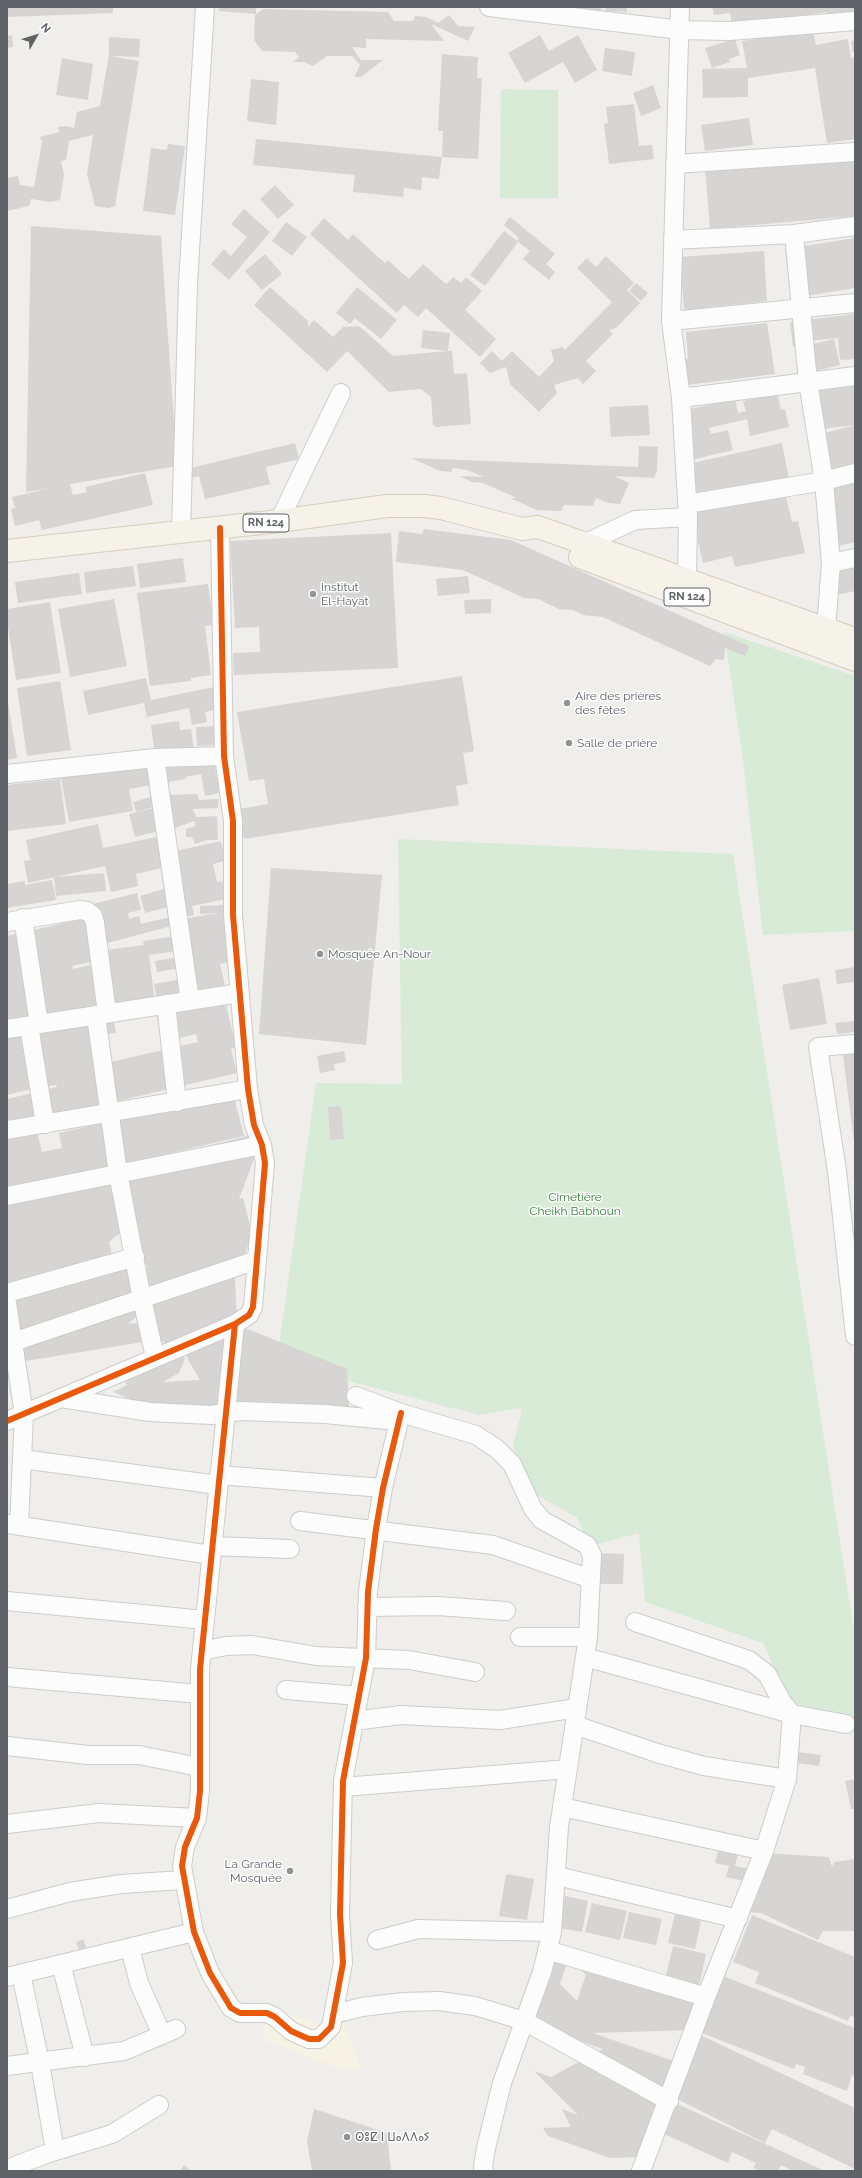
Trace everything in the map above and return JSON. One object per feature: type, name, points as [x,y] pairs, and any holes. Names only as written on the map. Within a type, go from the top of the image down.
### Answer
[{"type":"main road","name":"RN 124","points":[[7,550],[181,533],[404,505],[441,508],[522,529],[538,527],[855,639]]},
{"type":"main road","name":"RN 124","points":[[522,529],[535,540],[855,660]]},
{"type":"street","points":[[181,533],[188,283],[205,7]]},
{"type":"street","points":[[489,7],[681,30],[729,31],[855,21]]},
{"type":"street","points":[[680,7],[681,30],[675,164],[671,321],[681,398],[687,510],[687,579]]},
{"type":"street","points":[[675,164],[855,152]]},
{"type":"street","points":[[673,240],[794,234],[855,226]]},
{"type":"street","points":[[794,234],[808,382],[824,481],[831,564],[826,629],[829,651]]},
{"type":"street","points":[[671,321],[800,310],[855,303]]},
{"type":"street","points":[[681,398],[855,376]]},
{"type":"street","points":[[279,521],[341,393]]},
{"type":"street","points":[[586,543],[636,520],[824,481],[855,473]]},
{"type":"street","points":[[7,1422],[155,1357],[235,1324],[248,1315],[253,1307],[265,1164],[262,1145],[254,1125],[248,1090],[233,915],[233,821],[224,756],[220,528]]},
{"type":"street","points":[[831,564],[855,558]]},
{"type":"street","points":[[7,774],[156,758],[224,756]]},
{"type":"street","points":[[156,758],[190,1001]]},
{"type":"street","points":[[45,1124],[34,1025],[15,920],[80,910],[87,911],[93,916],[96,923],[110,1113],[118,1173],[142,1299],[155,1357]]},
{"type":"street","points":[[7,1025],[7,1029],[240,994]]},
{"type":"street","points":[[166,1004],[177,1102]]},
{"type":"street","points":[[855,1044],[818,1047],[837,1171],[855,1336]]},
{"type":"street","points":[[7,1130],[248,1090]]},
{"type":"street","points":[[7,1196],[262,1145]]},
{"type":"street","points":[[7,1292],[135,1258]]},
{"type":"street","points":[[12,1342],[257,1260]]},
{"type":"street","points":[[7,1302],[12,1342],[11,1363],[24,1414],[22,1460],[13,1525],[211,1550],[290,1550]]},
{"type":"street","points":[[235,1324],[227,1412],[218,1480],[202,1651],[200,1694],[200,1791],[197,1818],[185,1847],[182,1866],[183,1880],[194,1932],[210,1973],[224,1998],[234,2011],[240,2013],[267,2014],[275,2017],[291,2031],[309,2039],[319,2039],[325,2035],[331,2027],[343,1963],[340,1914],[343,1787],[366,1658],[367,1607],[376,1529],[400,1417]]},
{"type":"street","points":[[356,1396],[400,1417]]},
{"type":"street","points":[[61,1398],[150,1412],[211,1415],[227,1412],[400,1417],[476,1435],[497,1449],[512,1464],[533,1509],[542,1520],[580,1540],[590,1549],[592,1555],[588,1637],[562,1807],[552,1932],[542,1972],[502,2083],[482,2166],[484,2171]]},
{"type":"street","points":[[22,1460],[218,1480],[384,1488]]},
{"type":"street","points":[[300,1521],[376,1529],[494,1545],[591,1579]]},
{"type":"street","points":[[7,1601],[205,1620]]},
{"type":"street","points":[[367,1607],[438,1606],[506,1611]]},
{"type":"street","points":[[635,1622],[749,1660],[767,1674],[782,1702],[792,1714],[787,1779],[764,1851],[706,1998],[669,2101],[641,2171]]},
{"type":"street","points":[[520,1637],[588,1637]]},
{"type":"street","points":[[202,1651],[226,1646],[252,1644],[316,1656],[409,1660],[475,1672]]},
{"type":"street","points":[[585,1657],[792,1714],[846,1724]]},
{"type":"street","points":[[7,1677],[200,1694]]},
{"type":"street","points":[[286,1690],[359,1696]]},
{"type":"street","points":[[354,1721],[401,1715],[500,1720],[576,1716],[657,1753],[704,1766],[787,1779]]},
{"type":"street","points":[[7,1746],[88,1755],[140,1755],[199,1767]]},
{"type":"street","points":[[343,1787],[568,1769]]},
{"type":"street","points":[[562,1807],[764,1851]]},
{"type":"street","points":[[7,1824],[99,1813],[197,1818]]},
{"type":"street","points":[[556,1876],[738,1919]]},
{"type":"street","points":[[7,1909],[70,1892],[121,1884],[183,1880]]},
{"type":"street","points":[[377,1940],[418,1929],[552,1932]]},
{"type":"street","points":[[55,2151],[40,2063],[14,1976],[194,1932]]},
{"type":"street","points":[[7,2066],[40,2063],[124,2051],[169,2032],[139,1983],[130,1948]]},
{"type":"street","points":[[548,1950],[706,1998]]},
{"type":"street","points":[[61,1964],[85,2057]]},
{"type":"street","points":[[334,2014],[362,2007],[403,2002],[439,2001],[475,2006],[524,2021],[669,2101]]},
{"type":"street","points":[[7,2169],[55,2151],[112,2134],[159,2105]]},
{"type":"shaded area","points":[[258,2001],[324,2027],[340,2016],[362,2069],[335,2067],[264,2040],[265,2016]]},
{"type":"green space","points":[[501,89],[558,90],[558,198],[500,198]]},
{"type":"green space","points":[[724,632],[855,676],[855,931],[763,935],[743,760]]},
{"type":"green space","name":"Cimetière Cheikh Babhoun","points":[[398,839],[733,854],[855,1638],[855,1718],[788,1702],[763,1643],[645,1602],[639,1533],[591,1546],[577,1518],[528,1490],[513,1446],[522,1410],[520,1408],[479,1415],[352,1382],[279,1346],[316,1083],[402,1084]]},
{"type":"building","points":[[7,7],[113,7],[113,13],[7,17]]},
{"type":"building","points":[[219,7],[256,7],[256,14],[219,11]]},
{"type":"building","points":[[579,7],[601,7],[601,13],[568,12]]},
{"type":"building","points":[[605,7],[627,7],[627,12],[606,11]]},
{"type":"building","points":[[712,7],[855,7],[855,11],[827,14],[827,12],[732,24],[730,13],[714,15]]},
{"type":"building","points":[[263,9],[388,12],[394,21],[413,21],[415,16],[426,17],[438,23],[449,15],[458,26],[475,27],[468,41],[431,24],[444,41],[366,39],[366,48],[352,47],[361,60],[383,60],[361,77],[354,77],[360,65],[352,56],[327,56],[313,66],[304,62],[293,62],[299,57],[295,52],[262,51],[254,40],[255,15]]},
{"type":"building","points":[[813,30],[816,45],[848,39],[851,58],[855,57],[855,139],[827,143],[815,68],[748,78],[748,97],[703,98],[702,69],[747,68],[742,41]]},
{"type":"building","points":[[12,35],[13,47],[7,48],[7,36]]},
{"type":"building","points":[[540,35],[549,51],[578,35],[597,70],[575,83],[563,62],[525,83],[508,53]]},
{"type":"building","points":[[109,37],[140,39],[139,57],[110,56],[139,61],[115,206],[108,208],[95,206],[87,174],[93,135],[69,141],[66,160],[61,161],[64,175],[60,200],[50,202],[31,199],[29,206],[7,211],[7,178],[18,176],[20,185],[34,187],[42,142],[40,137],[59,132],[58,127],[65,126],[74,128],[77,112],[100,106],[109,55]]},
{"type":"building","points":[[735,39],[740,55],[729,59],[730,62],[712,68],[705,48]]},
{"type":"building","points":[[855,40],[855,51],[852,52],[851,41]]},
{"type":"building","points":[[605,48],[635,52],[632,76],[602,71]]},
{"type":"building","points":[[442,54],[478,57],[477,78],[482,78],[478,159],[442,157],[443,131],[438,131]]},
{"type":"building","points":[[62,58],[93,64],[88,100],[56,95]]},
{"type":"building","points":[[251,79],[279,82],[276,125],[247,121]]},
{"type":"building","points":[[653,85],[661,108],[641,116],[633,93]]},
{"type":"building","points":[[634,104],[639,146],[652,145],[654,159],[609,164],[604,124],[608,123],[606,107]]},
{"type":"building","points":[[749,118],[753,145],[705,151],[701,125]]},
{"type":"building","points":[[256,139],[442,157],[439,179],[422,177],[421,190],[404,188],[403,197],[353,192],[355,175],[253,165]]},
{"type":"building","points":[[168,144],[185,146],[175,215],[143,211],[151,148],[167,150]]},
{"type":"building","points":[[855,155],[855,216],[710,229],[705,168]]},
{"type":"building","points":[[275,185],[294,205],[278,219],[260,199]]},
{"type":"building","points":[[244,209],[270,232],[229,280],[211,264],[224,249],[231,256],[247,237],[231,224]]},
{"type":"building","points":[[510,217],[555,254],[546,264],[555,272],[549,280],[523,259],[530,251],[518,242],[485,286],[470,275],[504,231],[517,241],[519,238],[504,225]]},
{"type":"building","points":[[324,218],[348,240],[353,234],[385,263],[388,260],[409,279],[423,264],[446,284],[453,277],[461,283],[466,277],[482,291],[465,310],[496,339],[480,357],[426,308],[418,317],[404,305],[397,313],[310,234]]},
{"type":"building","points":[[286,222],[307,237],[292,256],[272,241]]},
{"type":"building","points":[[31,226],[161,236],[177,466],[70,484],[73,495],[87,492],[85,487],[145,473],[153,505],[42,530],[39,520],[15,526],[11,509],[15,508],[12,497],[50,488],[26,492]]},
{"type":"building","points":[[855,238],[855,288],[793,298],[785,249]]},
{"type":"building","points":[[764,251],[767,301],[684,310],[680,257]]},
{"type":"building","points":[[265,254],[282,274],[262,290],[245,271]]},
{"type":"building","points":[[606,256],[634,283],[627,290],[640,303],[616,328],[609,330],[613,334],[586,361],[596,371],[583,384],[578,378],[554,385],[557,393],[539,412],[510,384],[506,367],[490,373],[480,363],[492,351],[502,361],[512,351],[539,377],[554,361],[551,350],[562,347],[565,350],[612,302],[577,268],[587,258],[596,267]]},
{"type":"building","points":[[636,283],[648,293],[641,301],[629,291]]},
{"type":"building","points":[[270,287],[308,321],[308,327],[314,320],[333,337],[343,327],[359,326],[393,356],[452,351],[454,374],[467,373],[471,424],[436,427],[433,425],[431,397],[421,389],[389,392],[347,351],[327,372],[254,305]]},
{"type":"building","points":[[357,287],[397,320],[381,339],[355,318],[350,324],[336,313]]},
{"type":"building","points":[[855,314],[855,359],[840,360],[838,338],[808,341],[809,345],[834,339],[840,365],[803,374],[797,346],[793,347],[790,322]]},
{"type":"building","points":[[767,323],[775,374],[679,386],[677,361],[688,359],[686,332]]},
{"type":"building","points":[[423,330],[450,333],[448,351],[421,348]]},
{"type":"building","points":[[855,385],[855,425],[814,430],[809,391]]},
{"type":"building","points":[[777,393],[781,410],[785,409],[789,427],[750,436],[747,419],[709,428],[711,434],[728,430],[733,450],[683,462],[686,410],[735,399],[738,413],[746,411],[743,401]]},
{"type":"building","points":[[648,405],[650,435],[611,437],[609,407]]},
{"type":"building","points":[[855,425],[855,462],[853,465],[823,474],[813,436]]},
{"type":"building","points":[[295,443],[299,459],[266,467],[270,484],[205,499],[199,476],[188,479],[186,469]]},
{"type":"building","points":[[782,443],[789,479],[691,501],[688,464]]},
{"type":"building","points":[[639,446],[658,447],[657,471],[654,478],[614,476],[629,483],[620,504],[608,503],[596,498],[593,506],[564,505],[561,511],[537,510],[510,498],[517,498],[483,483],[472,482],[459,476],[484,477],[467,470],[453,468],[451,472],[440,471],[411,458],[638,467]]},
{"type":"building","points":[[855,479],[855,542],[826,549],[815,488]]},
{"type":"building","points":[[785,493],[792,522],[798,521],[805,553],[735,567],[732,556],[703,563],[691,512]]},
{"type":"building","points":[[424,529],[511,540],[749,646],[745,656],[725,648],[724,660],[716,659],[710,666],[603,617],[583,615],[573,610],[559,609],[538,599],[524,598],[463,570],[396,562],[399,531],[422,534]]},
{"type":"building","points":[[391,533],[398,668],[234,675],[233,653],[260,652],[259,627],[235,628],[230,541]]},
{"type":"building","points":[[183,558],[186,582],[140,588],[137,564]]},
{"type":"building","points":[[855,565],[855,591],[827,597],[830,571]]},
{"type":"building","points":[[133,566],[136,586],[86,593],[84,572]]},
{"type":"building","points":[[79,573],[82,594],[18,603],[15,582]]},
{"type":"building","points":[[468,576],[470,593],[438,596],[436,579]]},
{"type":"building","points":[[208,584],[214,625],[205,626],[211,675],[191,678],[191,681],[150,686],[137,593]]},
{"type":"building","points":[[114,599],[127,666],[70,677],[58,609]]},
{"type":"building","points":[[491,599],[491,613],[465,614],[464,600]]},
{"type":"building","points":[[50,602],[61,673],[16,680],[7,621],[7,609]]},
{"type":"building","points":[[462,676],[474,751],[463,753],[468,784],[456,786],[459,805],[244,839],[239,809],[268,804],[264,779],[249,781],[237,712]]},
{"type":"building","points":[[146,678],[151,700],[214,687],[219,709],[205,712],[207,722],[192,725],[189,708],[147,717],[144,703],[88,715],[83,691]]},
{"type":"building","points":[[60,681],[71,750],[27,756],[17,688]]},
{"type":"building","points":[[7,696],[17,758],[7,760]]},
{"type":"building","points":[[179,721],[180,730],[191,729],[194,750],[155,755],[151,725]]},
{"type":"building","points":[[215,726],[216,745],[197,746],[196,727]]},
{"type":"building","points":[[191,755],[194,766],[214,762],[220,793],[205,796],[201,774],[185,777],[186,779],[129,789],[133,811],[69,822],[61,778]]},
{"type":"building","points":[[60,779],[66,824],[7,831],[7,785]]},
{"type":"building","points":[[197,794],[199,800],[218,799],[218,808],[193,809],[196,817],[217,816],[218,840],[207,840],[195,844],[192,837],[186,837],[186,829],[196,826],[194,821],[170,830],[165,795]]},
{"type":"building","points":[[154,796],[157,806],[136,812],[133,802]]},
{"type":"building","points":[[157,807],[163,830],[135,837],[129,814]]},
{"type":"building","points":[[98,824],[103,848],[162,836],[166,853],[221,841],[225,861],[213,864],[217,882],[222,881],[226,899],[192,906],[194,915],[178,918],[167,867],[136,874],[138,886],[111,892],[105,866],[28,883],[24,861],[30,860],[26,840]]},
{"type":"building","name":"Mosquée An-Nour","points":[[271,868],[382,875],[366,1045],[259,1034]]},
{"type":"building","points":[[104,873],[106,891],[56,896],[54,877]]},
{"type":"building","points":[[52,880],[56,900],[7,908],[7,884],[25,881],[25,885]]},
{"type":"building","points":[[167,888],[172,906],[145,913],[140,896]]},
{"type":"building","points":[[137,893],[141,910],[128,913],[129,919],[139,916],[141,924],[170,917],[172,926],[103,944],[93,904]]},
{"type":"building","points":[[224,905],[229,939],[225,940],[230,962],[220,964],[226,991],[191,998],[177,920],[218,913],[200,914],[200,906]]},
{"type":"building","points":[[86,918],[95,961],[72,966],[73,969],[94,964],[103,1003],[7,1025],[7,936]]},
{"type":"building","points":[[176,936],[178,951],[149,955],[155,1003],[114,1008],[106,950],[144,945],[143,941]]},
{"type":"building","points":[[179,957],[181,968],[157,972],[155,961]]},
{"type":"building","points":[[855,967],[855,982],[837,984],[835,970]]},
{"type":"building","points":[[819,978],[827,1024],[790,1030],[782,985]]},
{"type":"building","points":[[183,979],[186,996],[157,1002],[154,984]]},
{"type":"building","points":[[224,997],[236,1047],[231,1049],[237,1073],[7,1127],[7,1099],[57,1087],[56,1085],[40,1087],[7,1095],[7,1035],[91,1016],[102,1064],[198,1042],[196,1034],[163,1042],[156,1013]]},
{"type":"building","points":[[855,1021],[855,1032],[837,1034],[835,1023]]},
{"type":"building","points":[[114,1022],[116,1033],[100,1035],[99,1023]]},
{"type":"building","points":[[344,1051],[346,1062],[334,1064],[335,1070],[320,1073],[317,1056]]},
{"type":"building","points":[[855,1053],[855,1143],[854,1143],[843,1055]]},
{"type":"building","points":[[233,1093],[244,1136],[7,1191],[7,1139],[37,1132],[42,1152],[62,1148],[59,1133]]},
{"type":"building","points":[[341,1106],[344,1139],[330,1140],[328,1107]]},
{"type":"building","points":[[264,1132],[239,1199],[243,1198],[253,1238],[251,1237],[242,1262],[234,1264],[237,1315],[240,1326],[347,1369],[349,1406],[339,1411],[321,1404],[134,1413],[125,1397],[113,1392],[127,1385],[122,1377],[178,1347],[185,1359],[179,1373],[163,1382],[200,1380],[182,1349],[232,1322],[212,1323],[171,1345],[161,1341],[144,1310],[223,1267],[139,1288],[147,1266],[120,1233],[109,1242],[113,1260],[7,1286],[7,1196]]},
{"type":"building","points":[[133,1265],[145,1309],[128,1324],[146,1322],[149,1341],[7,1364],[7,1296]]},
{"type":"building","points":[[593,1553],[624,1554],[623,1584],[593,1584]]},
{"type":"building","points":[[790,1751],[821,1755],[819,1766],[789,1762]]},
{"type":"building","points":[[855,1779],[855,1809],[851,1809],[845,1781]]},
{"type":"building","points":[[720,1843],[739,1848],[735,1866],[751,1869],[748,1882],[726,1877],[729,1866],[715,1863]]},
{"type":"building","points":[[763,1853],[829,1857],[832,1867],[834,1862],[855,1859],[855,1931],[823,1931],[818,1940],[761,1913],[749,1912],[756,1899],[751,1897]]},
{"type":"building","points":[[506,1874],[534,1879],[527,1920],[499,1916]]},
{"type":"building","points":[[565,1896],[588,1901],[582,1932],[559,1928]]},
{"type":"building","points":[[592,1903],[627,1911],[620,1940],[585,1932]]},
{"type":"building","points":[[629,1912],[662,1919],[656,1945],[623,1938]]},
{"type":"building","points":[[675,1914],[701,1921],[695,1949],[668,1943]]},
{"type":"building","points":[[752,1915],[855,1957],[855,2017],[850,2016],[848,2021],[755,1983],[759,1972],[733,1962]]},
{"type":"building","points":[[83,1939],[87,1949],[80,1952],[76,1942]]},
{"type":"building","points":[[673,1946],[706,1954],[698,1991],[664,1983]]},
{"type":"building","points":[[551,1954],[568,1960],[560,1984],[577,2001],[586,1975],[567,1956],[702,2003],[693,2030],[593,2033],[679,2063],[641,2157],[610,2158],[548,2136],[543,2128],[571,2127],[562,2109],[578,2115],[534,2071],[551,2077],[603,2049],[528,2023]]},
{"type":"building","points":[[723,1976],[855,2028],[855,2076],[852,2075],[847,2091],[803,2074],[805,2067],[796,2064],[794,2069],[702,2033]]},
{"type":"building","points":[[696,2033],[855,2108],[855,2169],[772,2129],[765,2143],[673,2097]]},
{"type":"building","points":[[675,2103],[825,2171],[793,2171],[781,2165],[778,2171],[761,2171],[753,2168],[756,2163],[732,2152],[728,2163],[662,2133]]},
{"type":"building","name":"ⵙⵓⵇ ⵏ ⵡⴰⴷⴷⴰⵢ","points":[[314,2109],[387,2133],[391,2171],[312,2171],[307,2141]]},
{"type":"building","points":[[184,2165],[191,2171],[180,2171]]},
{"type":"cycle path","points":[[7,1421],[235,1324],[249,1315],[253,1307],[265,1163],[262,1145],[254,1125],[248,1089],[233,915],[233,821],[224,756],[220,528]]},
{"type":"cycle path","points":[[235,1324],[200,1669],[200,1791],[197,1818],[185,1847],[182,1866],[194,1932],[210,1973],[231,2008],[240,2013],[267,2013],[275,2017],[291,2031],[309,2039],[319,2039],[331,2027],[343,1963],[340,1914],[343,1781],[366,1658],[368,1592],[376,1529],[383,1488],[401,1413]]},
{"type":"place","name":"Institut El-Hayat","points":[[313,594]]},
{"type":"place","name":"Aire des prières des fêtes","points":[[567,703]]},
{"type":"place","name":"Salle de prière","points":[[569,743]]},
{"type":"place","name":"Mosquée An-Nour","points":[[320,954]]},
{"type":"place","name":"La Grande Mosquée","points":[[290,1871]]},
{"type":"place","name":"ⵙⵓⵇ ⵏ ⵡⴰⴷⴷⴰⵢ","points":[[347,2137]]}]
